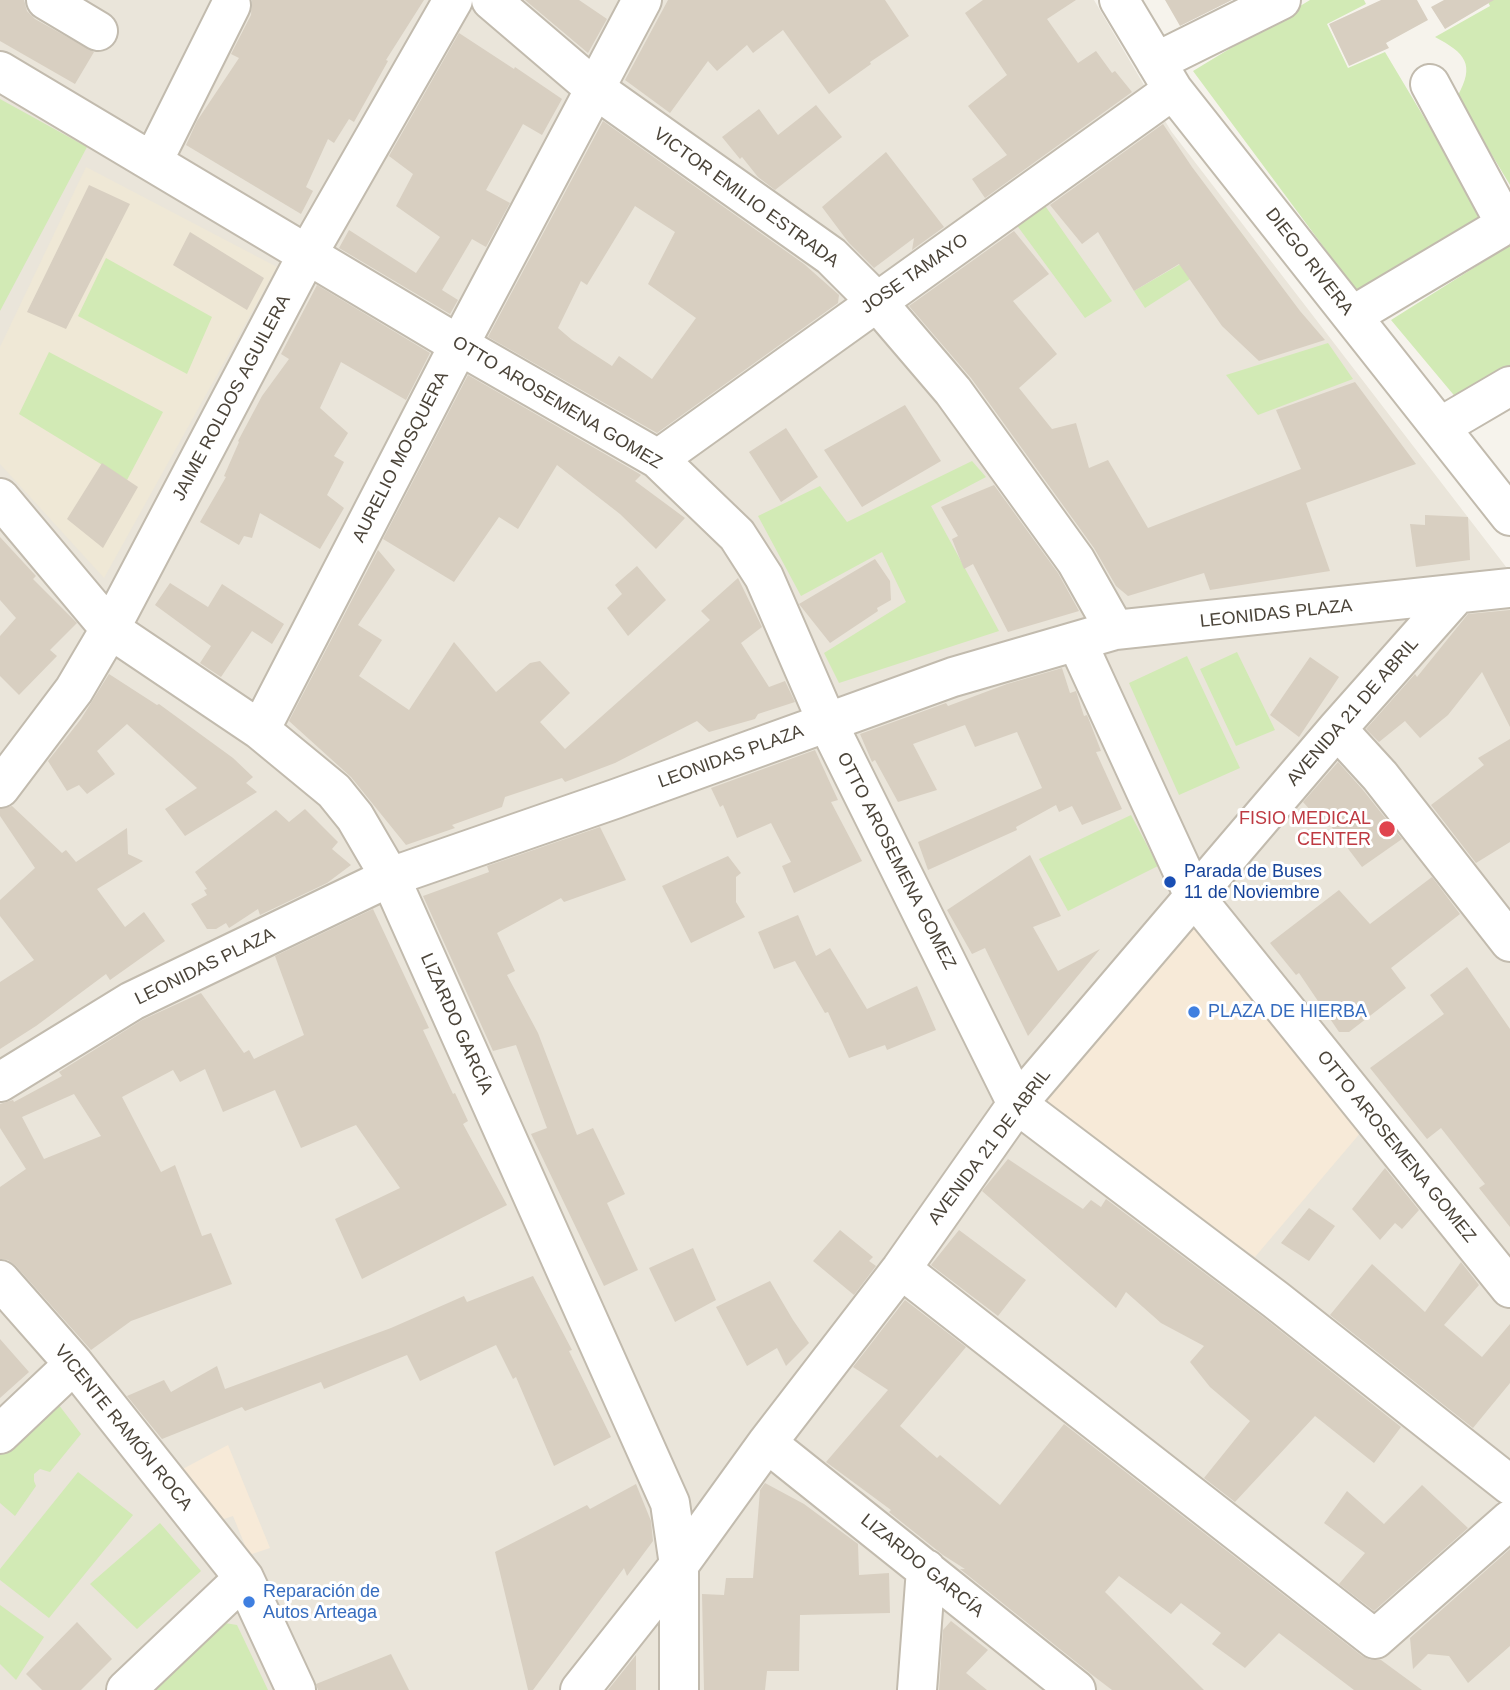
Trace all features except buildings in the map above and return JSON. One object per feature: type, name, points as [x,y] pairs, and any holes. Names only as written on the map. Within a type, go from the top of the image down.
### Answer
[{"type":"street","points":[[46,0],[98,31]]},
{"type":"street","name":"JAIME ROLDOS AGUILERA","points":[[0,788],[74,690],[110,629],[307,255],[453,0]]},
{"type":"street","name":"VICTOR EMILIO ESTRADA","points":[[491,0],[594,88],[831,256],[876,301],[969,412],[1076,561],[1115,630]]},
{"type":"street","name":"AURELIO MOSQUERA","points":[[260,730],[459,345],[642,0]]},
{"type":"street","name":"DIEGO RIVERA","points":[[1119,0],[1165,76],[1510,516]]},
{"type":"street","name":"JOSE TAMAYO","points":[[657,459],[876,301],[1165,76],[1281,0]]},
{"type":"street","points":[[153,161],[231,5]]},
{"type":"street","name":"OTTO AROSEMENA GOMEZ","points":[[0,71],[459,345],[657,459],[737,535],[764,577],[827,722],[1017,1104]]},
{"type":"street","points":[[1352,316],[1508,223],[1430,84]]},
{"type":"street","points":[[1440,427],[1510,386]]},
{"type":"street","name":"LIZARDO GARCÍA","points":[[0,498],[110,629],[260,730],[334,792],[355,817],[390,877],[670,1503],[679,1565],[679,1690]]},
{"type":"street","name":"LEONIDAS PLAZA","points":[[0,1082],[132,1002],[390,877],[953,677],[1115,630],[1510,588]]},
{"type":"street","name":"AVENIDA 21 DE ABRIL","points":[[580,1690],[679,1565],[767,1443],[901,1269],[1017,1104],[1337,729],[1456,595]]},
{"type":"street","name":"OTTO AROSEMENA GOMEZ","points":[[1077,642],[1194,896],[1510,1288]]},
{"type":"street","points":[[1337,729],[1380,776],[1510,942]]},
{"type":"street","points":[[1017,1104],[1276,1300],[1510,1485]]},
{"type":"street","points":[[901,1269],[1374,1639],[1510,1520]]},
{"type":"street","name":"VICENTE RAMÓN ROCA","points":[[0,1280],[74,1364],[244,1578],[296,1690]]},
{"type":"street","points":[[0,1434],[74,1364]]},
{"type":"street","name":"LIZARDO GARCÍA","points":[[767,1443],[1076,1690]]},
{"type":"street","points":[[918,1690],[926,1569]]},
{"type":"street","points":[[126,1690],[244,1578]]},
{"type":"shaded area","points":[[0,0],[1094,0],[1171,131],[1510,572],[1510,1690],[0,1690]]},
{"type":"shaded area","points":[[86,167],[277,267],[104,578],[0,464],[0,347]]},
{"type":"shaded area","name":"PLAZA DE HIERBA","points":[[1197,918],[1362,1131],[1255,1257],[1041,1106]]},
{"type":"shaded area","points":[[228,1445],[270,1548],[249,1555],[233,1516],[218,1521],[177,1472]]},
{"type":"green space","points":[[1310,0],[1364,0],[1366,4],[1327,24],[1348,68],[1385,52],[1487,223],[1360,296],[1193,71]]},
{"type":"green space","points":[[1487,0],[1510,0],[1510,185],[1457,97],[1466,76],[1464,61],[1454,48],[1435,37],[1490,6]]},
{"type":"green space","points":[[0,99],[87,147],[0,311]]},
{"type":"green space","points":[[1041,200],[1112,301],[1085,318],[1013,220]]},
{"type":"green space","points":[[1239,230],[1248,242],[1145,308],[1134,291]]},
{"type":"green space","points":[[1510,245],[1510,402],[1478,424],[1391,320]]},
{"type":"green space","points":[[106,258],[212,317],[187,374],[78,316]]},
{"type":"green space","points":[[1328,343],[1353,379],[1258,415],[1226,375]]},
{"type":"green space","points":[[49,352],[163,412],[127,480],[19,414]]},
{"type":"green space","points":[[972,461],[986,477],[931,506],[999,631],[839,683],[824,653],[906,602],[882,552],[801,596],[758,516],[820,486],[847,522]]},
{"type":"green space","points":[[1237,652],[1275,730],[1236,746],[1200,669]]},
{"type":"green space","points":[[1187,656],[1240,768],[1179,795],[1129,683]]},
{"type":"green space","points":[[1131,815],[1158,866],[1068,911],[1039,859]]},
{"type":"green space","points":[[52,1396],[81,1434],[50,1472],[40,1469],[34,1474],[36,1486],[15,1516],[0,1503],[0,1446]]},
{"type":"green space","points":[[78,1472],[133,1515],[49,1618],[0,1580],[0,1569]]},
{"type":"green space","points":[[160,1523],[201,1571],[137,1629],[90,1584]]},
{"type":"green space","points":[[0,1605],[44,1637],[16,1680],[0,1664]]},
{"type":"green space","points":[[225,1623],[237,1625],[268,1690],[148,1690],[212,1627]]},
{"type":"place","name":"FISIO MEDICAL CENTER","points":[[1387,829]]},
{"type":"place","name":"Parada de Buses 11 de Noviembre","points":[[1170,882]]},
{"type":"place","name":"PLAZA DE HIERBA","points":[[1194,1012]]},
{"type":"place","name":"Reparación de Autos Arteaga","points":[[249,1602]]}]
